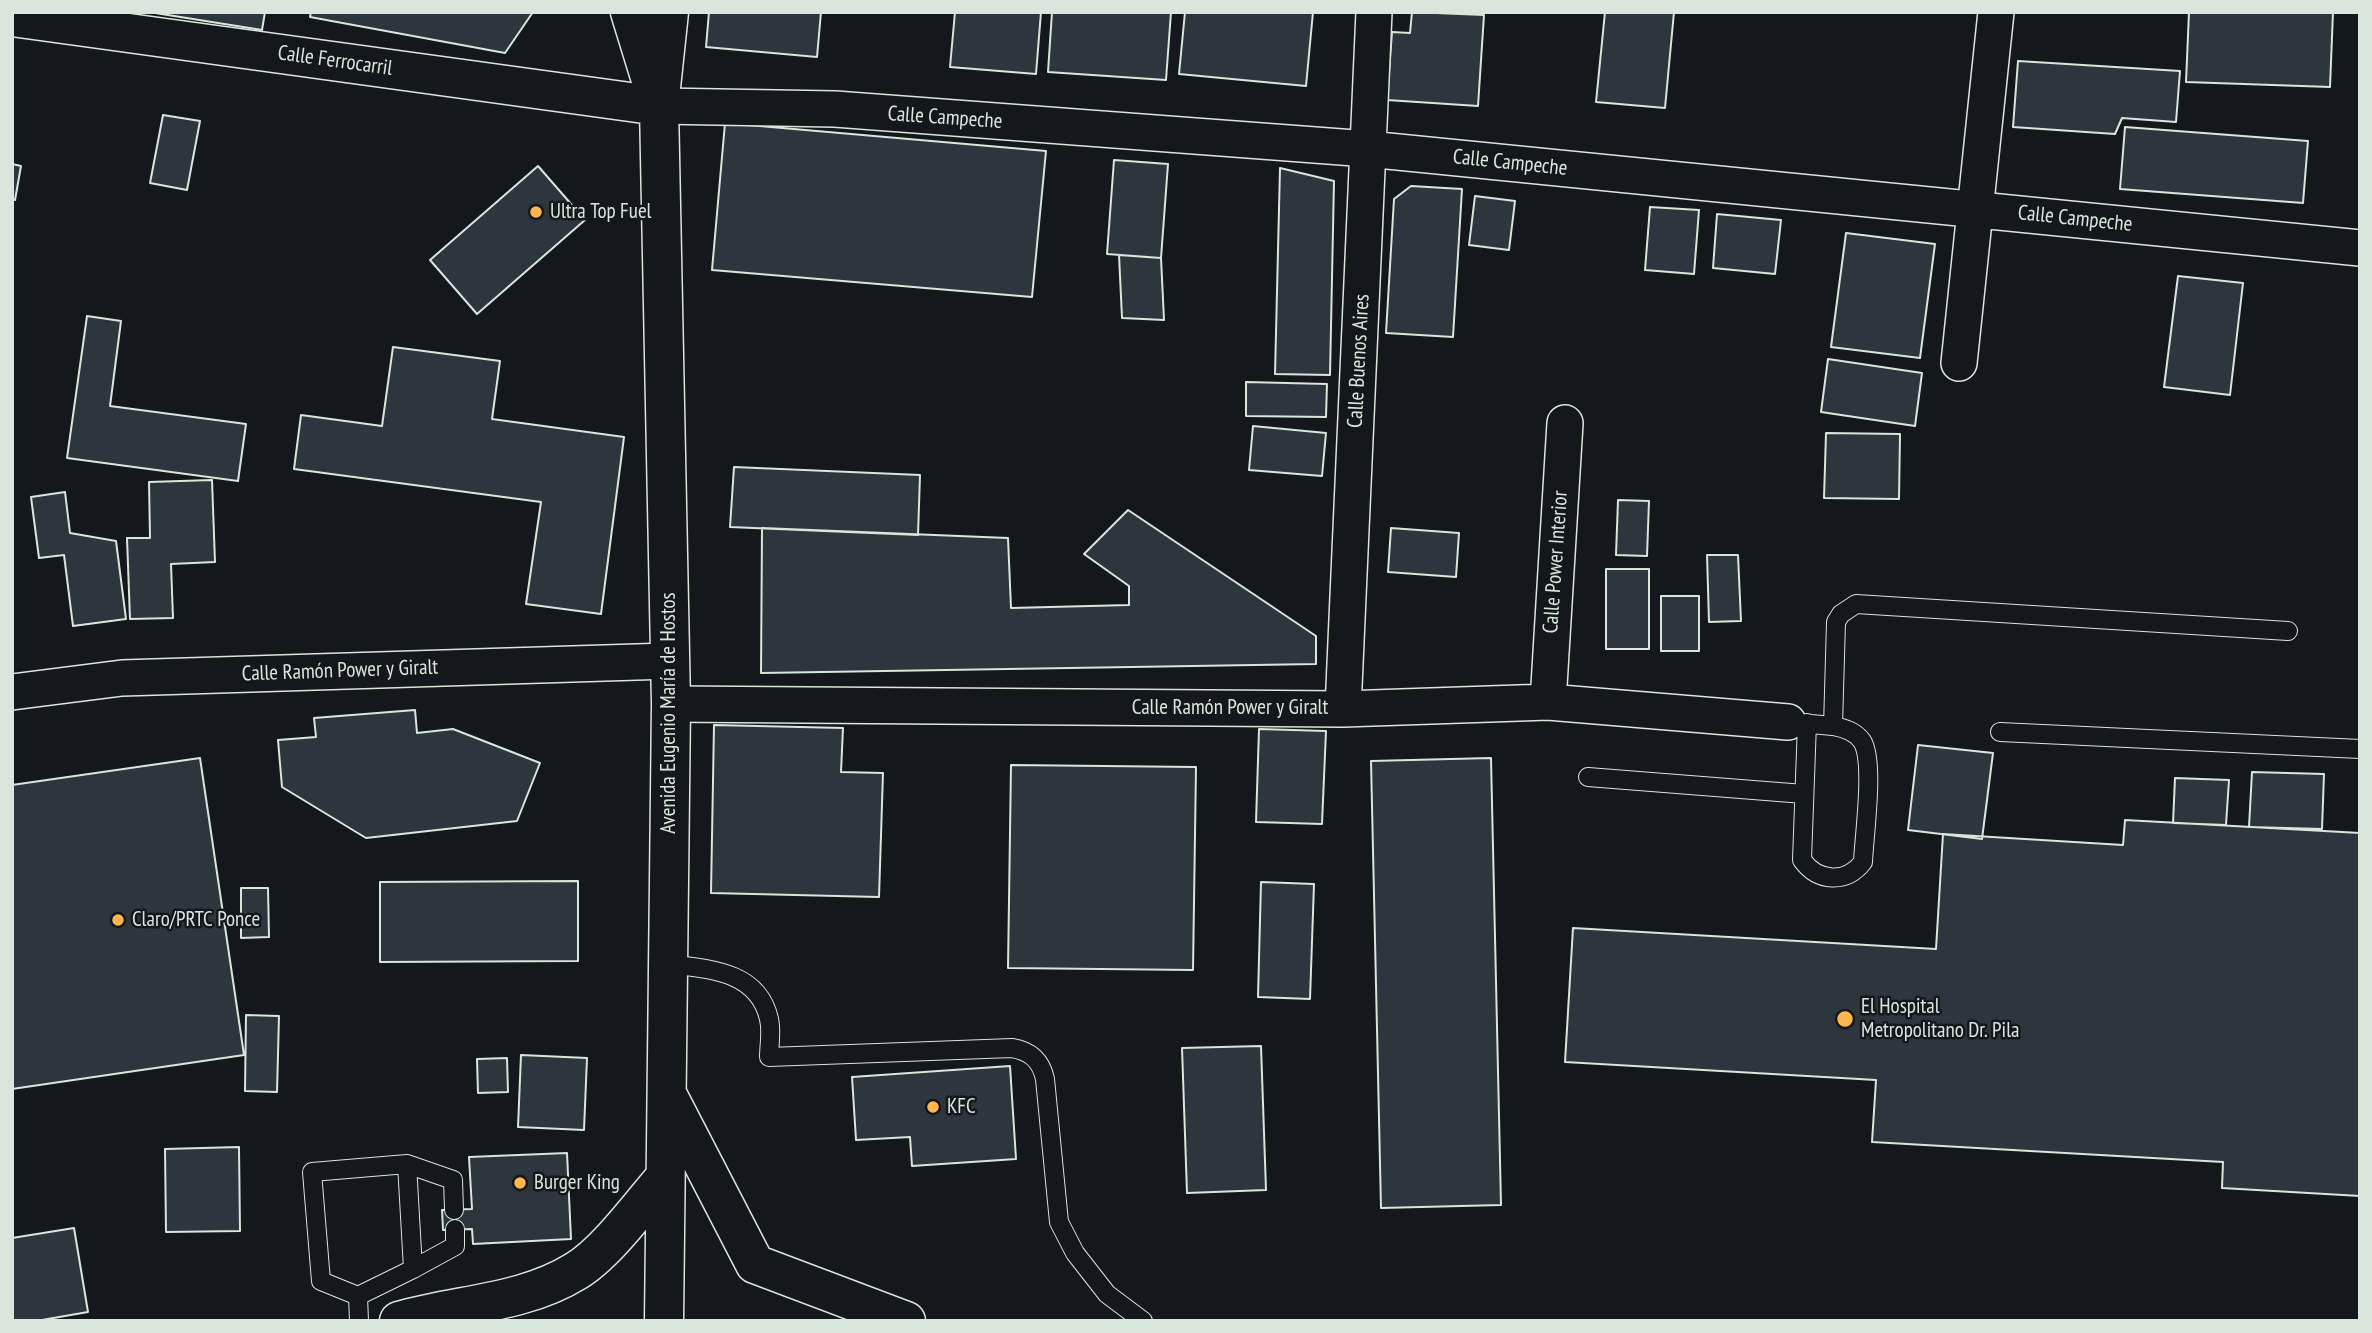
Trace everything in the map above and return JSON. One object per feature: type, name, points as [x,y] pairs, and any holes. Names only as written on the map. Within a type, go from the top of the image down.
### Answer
[{"type":"main road","points":[[630,12],[659,106]]},
{"type":"main road","points":[[659,106],[669,12]]},
{"type":"main road","name":"Calle Ferrocarril","points":[[12,17],[659,106]]},
{"type":"main road","name":"Avenida Eugenio María de Hostos","points":[[659,106],[671,704],[664,1321]]},
{"type":"main road","points":[[666,1092],[755,1264],[905,1321]]},
{"type":"main road","points":[[399,1321],[521,1294],[576,1271],[620,1229],[665,1177]]},
{"type":"street","name":"Calle Buenos Aires","points":[[1343,709],[1374,12]]},
{"type":"street","points":[[1959,363],[1996,12]]},
{"type":"street","name":"Calle Campeche","points":[[659,106],[835,109],[1368,149],[2360,248]]},
{"type":"street","name":"Calle Power Interior","points":[[1548,702],[1565,423]]},
{"type":"street","name":"Calle Ramón Power y Giralt","points":[[12,692],[122,678],[670,661]]},
{"type":"street","name":"Calle Ramón Power y Giralt","points":[[671,704],[1343,709],[1548,702],[1797,723]]},
{"type":"lane","points":[[1833,726],[1836,622],[1841,614],[1856,604],[2288,631]]},
{"type":"lane","points":[[1797,723],[1833,726],[1854,734],[1867,752],[1863,862],[1857,870],[1837,878],[1827,878],[1808,869],[1802,860],[1804,794],[1797,723]]},
{"type":"lane","points":[[2000,732],[2360,749]]},
{"type":"lane","points":[[1588,777],[1804,794]]},
{"type":"lane","points":[[668,964],[724,971],[745,982],[760,999],[769,1020],[769,1058],[1012,1048],[1031,1054],[1038,1061],[1045,1079],[1059,1222],[1075,1254],[1107,1294],[1143,1321]]},
{"type":"lane","points":[[407,1164],[413,1269]]},
{"type":"lane","points":[[454,1210],[453,1180],[407,1164],[312,1172],[321,1281],[358,1296],[455,1246],[455,1230]]},
{"type":"lane","points":[[358,1296],[359,1321]]},
{"type":"building","points":[[149,12],[265,12],[262,30]]},
{"type":"building","points":[[311,12],[533,12],[505,53],[310,17]]},
{"type":"building","points":[[709,12],[821,12],[817,57],[706,47]]},
{"type":"building","points":[[955,12],[1041,12],[1036,74],[950,67]]},
{"type":"building","points":[[1052,12],[1171,12],[1166,80],[1048,72]]},
{"type":"building","points":[[1185,12],[1313,12],[1306,86],[1179,74]]},
{"type":"building","points":[[1412,12],[1484,15],[1478,106],[1387,100],[1392,32],[1410,33]]},
{"type":"building","points":[[1605,12],[1674,12],[1665,108],[1596,102]]},
{"type":"building","points":[[2189,12],[2333,12],[2330,87],[2186,82]]},
{"type":"building","points":[[2018,61],[2180,71],[2176,122],[2122,118],[2115,134],[2013,127]]},
{"type":"building","points":[[163,115],[200,121],[187,190],[150,183]]},
{"type":"building","points":[[725,123],[1046,151],[1032,297],[712,270]]},
{"type":"building","points":[[2125,127],[2308,141],[2303,203],[2120,189]]},
{"type":"building","points":[[1114,160],[1168,164],[1161,258],[1107,254]]},
{"type":"building","points":[[12,164],[21,166],[15,200],[12,199]]},
{"type":"building","points":[[538,166],[585,220],[477,314],[430,260]]},
{"type":"building","points":[[1280,168],[1334,181],[1330,375],[1275,374]]},
{"type":"building","points":[[1411,186],[1462,189],[1453,337],[1386,333],[1394,199]]},
{"type":"building","points":[[1475,196],[1515,201],[1509,250],[1469,245]]},
{"type":"building","points":[[1650,207],[1699,210],[1694,274],[1645,270]]},
{"type":"building","points":[[1717,214],[1781,220],[1775,274],[1713,268]]},
{"type":"building","points":[[1846,233],[1935,244],[1920,358],[1831,347]]},
{"type":"building","points":[[1119,255],[1161,258],[1164,320],[1122,318]]},
{"type":"building","points":[[2178,276],[2243,283],[2230,395],[2164,387]]},
{"type":"building","points":[[87,316],[121,321],[110,406],[246,424],[238,481],[67,458]]},
{"type":"building","points":[[393,347],[500,361],[492,419],[624,437],[601,614],[526,604],[541,502],[294,469],[301,415],[382,426]]},
{"type":"building","points":[[1828,359],[1922,373],[1915,426],[1821,412]]},
{"type":"building","points":[[1246,382],[1327,384],[1326,417],[1246,416]]},
{"type":"building","points":[[1253,426],[1326,433],[1322,476],[1249,470]]},
{"type":"building","points":[[1826,433],[1900,434],[1899,499],[1824,498]]},
{"type":"building","points":[[734,467],[920,475],[918,535],[730,527]]},
{"type":"building","points":[[212,480],[215,562],[171,564],[173,618],[130,619],[127,538],[150,538],[149,482]]},
{"type":"building","points":[[65,492],[70,533],[116,541],[126,619],[73,626],[64,555],[39,558],[31,497]]},
{"type":"building","points":[[1618,500],[1649,501],[1647,556],[1616,555]]},
{"type":"building","points":[[1128,510],[1316,636],[1316,664],[761,673],[762,528],[1008,538],[1011,608],[1129,605],[1129,586],[1084,554]]},
{"type":"building","points":[[1391,528],[1459,533],[1456,577],[1388,572]]},
{"type":"building","points":[[1707,555],[1738,555],[1741,621],[1709,622]]},
{"type":"building","points":[[1606,569],[1649,569],[1649,649],[1606,649]]},
{"type":"building","points":[[1661,596],[1699,596],[1699,651],[1661,651]]},
{"type":"building","points":[[415,710],[417,733],[453,729],[540,763],[517,821],[366,838],[282,787],[278,740],[316,737],[314,718]]},
{"type":"building","points":[[714,725],[843,728],[841,772],[883,773],[879,897],[711,893]]},
{"type":"building","points":[[1259,729],[1326,731],[1322,824],[1256,822]]},
{"type":"building","points":[[1918,745],[1993,753],[1982,839],[1908,830]]},
{"type":"building","name":"Claro/PRTC Ponce","points":[[200,758],[244,1055],[12,1089],[12,785]]},
{"type":"building","points":[[1491,758],[1501,1205],[1381,1208],[1371,761]]},
{"type":"building","points":[[1011,765],[1196,767],[1193,970],[1008,968]]},
{"type":"building","points":[[2252,772],[2324,774],[2322,829],[2249,827]]},
{"type":"building","points":[[2175,778],[2229,780],[2226,825],[2173,823]]},
{"type":"building","points":[[2125,820],[2360,833],[2360,1196],[2222,1188],[2223,1162],[1872,1142],[1876,1080],[1565,1062],[1573,928],[1936,949],[1943,834],[2123,845]]},
{"type":"building","points":[[578,881],[578,961],[380,962],[380,882]]},
{"type":"building","points":[[1261,882],[1314,884],[1310,999],[1258,997]]},
{"type":"building","points":[[241,888],[268,888],[269,937],[241,938]]},
{"type":"building","points":[[246,1015],[279,1016],[277,1092],[245,1091]]},
{"type":"building","points":[[1261,1046],[1266,1190],[1187,1193],[1182,1048]]},
{"type":"building","points":[[521,1055],[587,1058],[584,1130],[518,1127]]},
{"type":"building","points":[[507,1058],[508,1092],[478,1093],[477,1059]]},
{"type":"building","name":"KFC","points":[[1010,1066],[1016,1159],[912,1166],[910,1137],[856,1140],[852,1077]]},
{"type":"building","points":[[239,1147],[240,1231],[166,1232],[165,1149]]},
{"type":"building","name":"Burger King","points":[[567,1153],[571,1239],[473,1244],[472,1229],[443,1230],[442,1210],[472,1209],[469,1157]]},
{"type":"building","points":[[74,1228],[88,1312],[36,1321],[12,1321],[12,1238]]},
{"type":"place","name":"Ultra Top Fuel","points":[[536,212]]},
{"type":"place","name":"Claro/PRTC Ponce","points":[[118,920]]},
{"type":"place","name":"El Hospital Metropolitano Dr. Pila","points":[[1845,1019]]},
{"type":"place","name":"KFC","points":[[933,1107]]},
{"type":"place","name":"Burger King","points":[[520,1183]]}]
